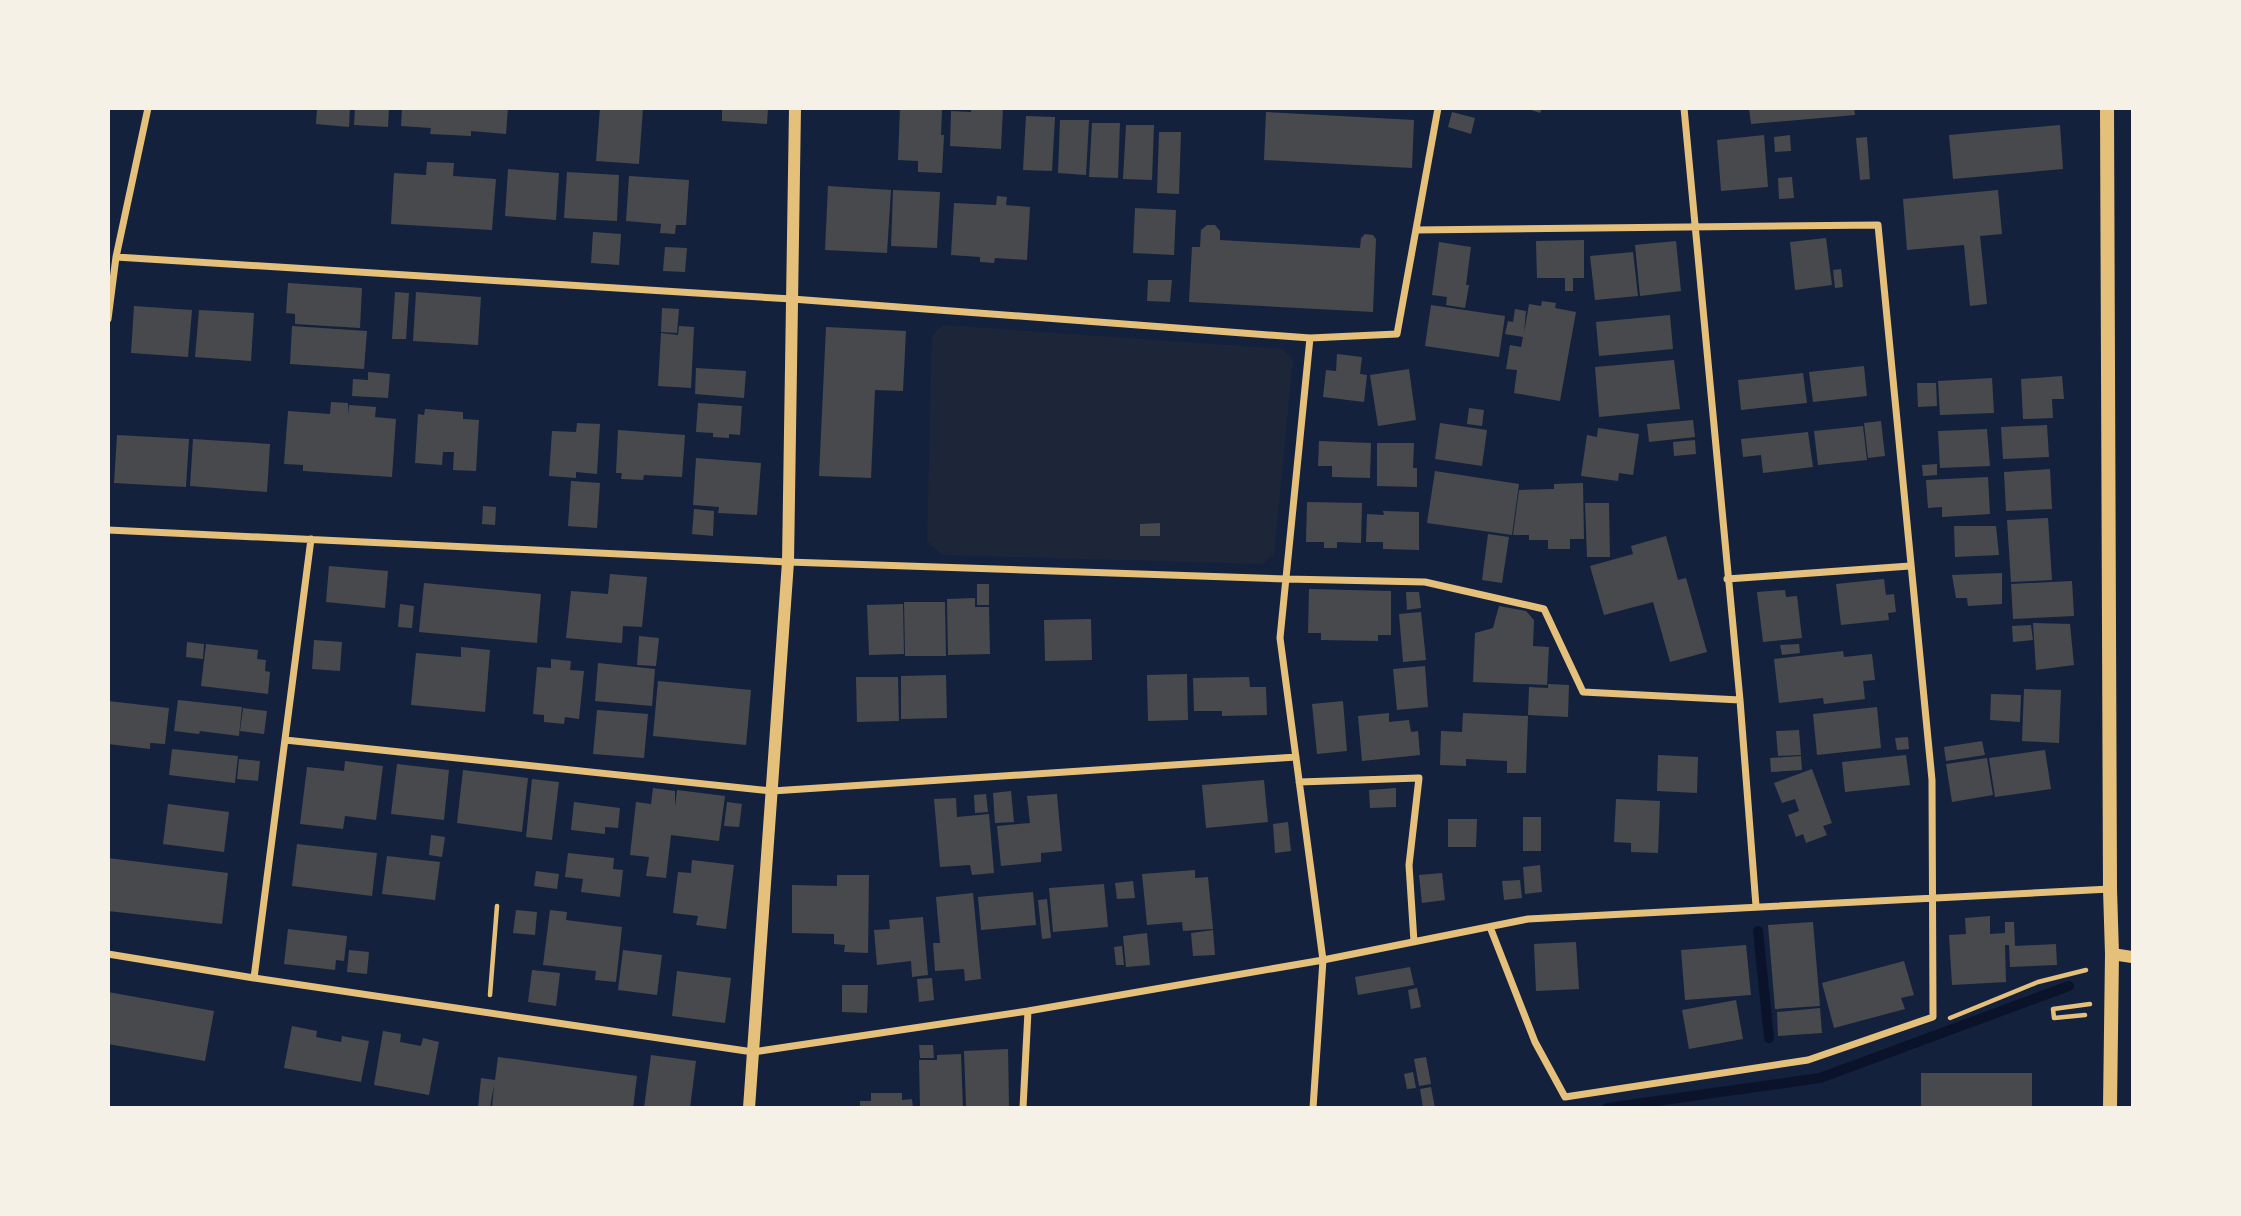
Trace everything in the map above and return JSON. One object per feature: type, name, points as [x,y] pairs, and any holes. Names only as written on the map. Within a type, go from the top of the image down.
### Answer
[{"type":"main road","points":[[2107,108],[2109,889],[2112,954],[2110,1108]]},
{"type":"street","points":[[108,319],[116,257],[148,108]]},
{"type":"street","points":[[749,1108],[788,562],[795,108]]},
{"type":"street","points":[[116,257],[792,299],[1310,338],[1397,334],[1438,108]]},
{"type":"street","points":[[1685,108],[1740,699],[1756,906]]},
{"type":"street","points":[[1416,230],[1878,225],[1931,780],[1933,1017],[1808,1060],[1565,1097],[1535,1042],[1490,927]]},
{"type":"street","points":[[1310,338],[1280,638],[1323,960],[1313,1108]]},
{"type":"street","points":[[108,530],[788,562],[1425,582],[1544,609],[1583,692],[1740,699]]},
{"type":"street","points":[[254,978],[311,539]]},
{"type":"street","points":[[1727,579],[1910,566]]},
{"type":"street","points":[[285,740],[772,791],[1296,757]]},
{"type":"street","points":[[1299,782],[1419,778],[1409,865],[1414,942]]},
{"type":"street","points":[[108,954],[753,1052],[1028,1011],[1323,960],[1528,919],[2109,889]]},
{"type":"street","points":[[2112,954],[2133,957]]},
{"type":"street","points":[[1023,1108],[1028,1011]]},
{"type":"path","points":[[489,1013],[497,905]]},
{"type":"path","points":[[1933,1017],[1945,1020],[2038,982],[2086,970]]},
{"type":"path","points":[[2077,1006],[2053,1009],[2054,1018],[2085,1015]]},
{"type":"shaded area","points":[[943,325],[1283,349],[1293,360],[1274,554],[1263,564],[942,555],[927,541],[932,336]]},
{"type":"building","points":[[317,108],[350,108],[349,127],[316,124]]},
{"type":"building","points":[[355,108],[389,108],[388,127],[354,125]]},
{"type":"building","points":[[402,108],[508,108],[506,134],[471,131],[471,136],[430,134],[431,128],[401,126]]},
{"type":"building","points":[[600,108],[643,108],[639,164],[596,161]]},
{"type":"building","points":[[722,108],[768,108],[767,124],[722,121]]},
{"type":"building","points":[[900,108],[942,110],[942,173],[918,172],[918,161],[898,160]]},
{"type":"building","points":[[971,108],[1003,108],[1001,149],[950,146],[951,111],[971,112]]},
{"type":"building","points":[[1525,108],[1542,108],[1540,113]]},
{"type":"building","points":[[1749,108],[1854,108],[1855,115],[1751,124]]},
{"type":"building","points":[[1266,112],[1414,120],[1412,168],[1264,160]]},
{"type":"building","points":[[1452,112],[1475,118],[1471,134],[1448,127]]},
{"type":"building","points":[[1026,116],[1055,117],[1052,171],[1023,170]]},
{"type":"building","points":[[1060,120],[1089,120],[1086,175],[1058,173]]},
{"type":"building","points":[[1092,123],[1120,123],[1118,178],[1089,177]]},
{"type":"building","points":[[1126,125],[1154,125],[1152,180],[1123,179]]},
{"type":"building","points":[[2060,125],[2063,169],[1953,179],[1949,135]]},
{"type":"building","points":[[1159,132],[1181,132],[1179,194],[1157,193]]},
{"type":"building","points":[[1764,135],[1768,187],[1721,191],[1717,140]]},
{"type":"building","points":[[1790,135],[1791,151],[1775,152],[1774,137]]},
{"type":"building","points":[[1867,137],[1870,179],[1860,180],[1856,138]]},
{"type":"building","points":[[427,162],[454,163],[453,176],[496,179],[492,230],[391,224],[394,173],[426,175]]},
{"type":"building","points":[[508,169],[559,173],[556,220],[505,216]]},
{"type":"building","points":[[567,172],[619,175],[617,221],[564,218]]},
{"type":"building","points":[[629,176],[689,180],[686,225],[676,225],[675,234],[660,233],[661,224],[626,221]]},
{"type":"building","points":[[1792,177],[1794,198],[1779,199],[1778,178]]},
{"type":"building","points":[[828,186],[891,190],[887,253],[825,250]]},
{"type":"building","points":[[893,190],[940,192],[937,248],[891,246]]},
{"type":"building","points":[[1998,190],[2002,234],[1980,236],[1987,304],[1970,306],[1964,245],[1907,250],[1903,199]]},
{"type":"building","points":[[997,196],[1007,197],[1006,205],[1030,207],[1027,260],[995,258],[994,263],[980,262],[980,257],[951,255],[954,203],[996,205]]},
{"type":"building","points":[[1135,208],[1176,210],[1174,255],[1133,253]]},
{"type":"building","points":[[1207,225],[1215,225],[1220,231],[1220,240],[1360,248],[1361,238],[1365,234],[1373,235],[1376,239],[1373,312],[1189,302],[1192,247],[1200,247],[1201,230]]},
{"type":"building","points":[[593,232],[621,234],[619,265],[591,263]]},
{"type":"building","points":[[1826,238],[1832,285],[1795,290],[1790,242]]},
{"type":"building","points":[[1584,240],[1584,278],[1573,278],[1573,291],[1565,291],[1565,278],[1537,278],[1536,241]]},
{"type":"building","points":[[1676,241],[1681,291],[1640,296],[1635,245]]},
{"type":"building","points":[[1439,242],[1471,247],[1465,308],[1446,305],[1447,297],[1432,295]]},
{"type":"building","points":[[665,247],[687,248],[685,272],[663,271]]},
{"type":"building","points":[[1633,252],[1638,296],[1595,300],[1590,256]]},
{"type":"building","points":[[1841,269],[1843,287],[1835,288],[1833,270]]},
{"type":"building","points":[[1148,280],[1172,280],[1170,302],[1147,301]]},
{"type":"building","points":[[288,283],[362,288],[360,328],[295,324],[295,314],[286,313]]},
{"type":"building","points":[[395,292],[409,293],[406,339],[392,339]]},
{"type":"building","points":[[416,292],[481,297],[478,345],[413,341]]},
{"type":"building","points":[[1542,301],[1556,303],[1555,308],[1576,312],[1560,401],[1514,393],[1517,370],[1506,369],[1510,345],[1521,347],[1523,337],[1505,334],[1508,321],[1513,322],[1515,309],[1526,311],[1524,333],[1529,304],[1541,306]]},
{"type":"building","points":[[1431,305],[1505,316],[1499,357],[1425,346]]},
{"type":"building","points":[[134,306],[192,310],[188,357],[131,353]]},
{"type":"building","points":[[662,308],[679,309],[677,333],[661,332]]},
{"type":"building","points":[[199,310],[254,313],[251,361],[195,357]]},
{"type":"building","points":[[1670,315],[1673,349],[1599,356],[1596,322]]},
{"type":"building","points":[[292,326],[367,331],[364,369],[290,364]]},
{"type":"building","points":[[679,326],[694,327],[691,388],[658,386],[661,333],[678,335]]},
{"type":"building","points":[[826,327],[906,331],[903,391],[875,390],[871,478],[819,476]]},
{"type":"building","points":[[1337,354],[1362,357],[1360,374],[1367,375],[1364,402],[1323,397],[1326,370],[1336,371]]},
{"type":"building","points":[[1674,360],[1680,409],[1599,417],[1595,367]]},
{"type":"building","points":[[1864,366],[1867,396],[1813,402],[1809,372]]},
{"type":"building","points":[[696,368],[746,371],[744,398],[695,394]]},
{"type":"building","points":[[1409,369],[1416,420],[1378,426],[1370,375]]},
{"type":"building","points":[[368,372],[390,374],[388,398],[352,396],[353,379],[368,380]]},
{"type":"building","points":[[1803,373],[1807,403],[1741,410],[1738,380]]},
{"type":"building","points":[[2062,376],[2064,399],[2052,399],[2053,418],[2023,419],[2021,379]]},
{"type":"building","points":[[1992,378],[1994,413],[1940,415],[1938,381]]},
{"type":"building","points":[[1917,383],[1936,383],[1937,406],[1918,407]]},
{"type":"building","points":[[331,402],[348,403],[348,415],[349,405],[376,407],[375,417],[396,419],[392,477],[303,471],[303,465],[284,464],[288,411],[330,414]]},
{"type":"building","points":[[698,403],[742,406],[740,435],[729,434],[729,438],[713,437],[713,433],[696,432]]},
{"type":"building","points":[[1469,408],[1484,410],[1482,426],[1467,424]]},
{"type":"building","points":[[425,409],[463,412],[463,419],[479,420],[476,471],[453,470],[454,452],[443,452],[442,465],[415,463],[418,414],[424,415]]},
{"type":"building","points":[[1693,420],[1695,437],[1649,442],[1647,424]]},
{"type":"building","points":[[1881,421],[1885,456],[1868,458],[1864,423]]},
{"type":"building","points":[[577,423],[600,424],[597,474],[576,472],[576,478],[549,476],[552,431],[576,432]]},
{"type":"building","points":[[1440,423],[1487,430],[1482,466],[1435,459]]},
{"type":"building","points":[[2047,425],[2049,457],[2003,459],[2001,427]]},
{"type":"building","points":[[1863,426],[1867,460],[1818,465],[1814,431]]},
{"type":"building","points":[[1598,428],[1639,434],[1633,475],[1619,473],[1618,481],[1581,476],[1587,435],[1597,437]]},
{"type":"building","points":[[1987,429],[1990,466],[1940,468],[1938,431]]},
{"type":"building","points":[[618,430],[685,435],[682,477],[644,475],[643,480],[621,479],[622,473],[616,473]]},
{"type":"building","points":[[1808,432],[1813,467],[1763,473],[1761,455],[1743,457],[1741,439]]},
{"type":"building","points":[[117,435],[189,439],[186,487],[114,483]]},
{"type":"building","points":[[193,439],[270,444],[267,492],[190,486]]},
{"type":"building","points":[[1695,440],[1696,454],[1674,456],[1673,442]]},
{"type":"building","points":[[1319,441],[1371,443],[1370,478],[1332,477],[1332,466],[1318,466]]},
{"type":"building","points":[[1377,443],[1414,443],[1413,468],[1417,468],[1417,487],[1377,486]]},
{"type":"building","points":[[696,458],[761,463],[757,515],[718,513],[719,507],[693,505]]},
{"type":"building","points":[[1937,464],[1937,475],[1923,476],[1922,465]]},
{"type":"building","points":[[2050,469],[2052,509],[2006,511],[2004,472]]},
{"type":"building","points":[[1435,471],[1519,484],[1512,535],[1427,523]]},
{"type":"building","points":[[1988,477],[1990,514],[1942,517],[1942,507],[1928,508],[1926,480]]},
{"type":"building","points":[[571,481],[600,483],[597,528],[568,526]]},
{"type":"building","points":[[1583,483],[1584,539],[1570,539],[1570,549],[1548,549],[1548,540],[1529,540],[1529,535],[1513,535],[1519,490],[1554,489],[1554,484]]},
{"type":"building","points":[[1307,502],[1362,503],[1361,543],[1337,542],[1337,548],[1324,548],[1324,542],[1306,542]]},
{"type":"building","points":[[1585,503],[1609,503],[1610,557],[1587,557]]},
{"type":"building","points":[[483,506],[496,507],[495,525],[482,524]]},
{"type":"building","points":[[694,509],[714,511],[713,536],[692,534]]},
{"type":"building","points":[[1383,511],[1419,512],[1419,550],[1383,549],[1383,542],[1366,542],[1367,514],[1384,515]]},
{"type":"building","points":[[2048,518],[2052,580],[2011,582],[2007,520]]},
{"type":"building","points":[[1160,523],[1160,536],[1140,536],[1140,524]]},
{"type":"building","points":[[1954,526],[1996,526],[1999,555],[1955,557]]},
{"type":"building","points":[[1488,534],[1509,537],[1502,583],[1482,580]]},
{"type":"building","points":[[1666,536],[1678,580],[1686,578],[1707,652],[1670,662],[1653,602],[1604,615],[1590,566],[1633,554],[1631,546]]},
{"type":"building","points":[[329,566],[388,571],[385,608],[326,602]]},
{"type":"building","points":[[2002,573],[2002,604],[1968,606],[1967,598],[1956,598],[1952,575]]},
{"type":"building","points":[[610,574],[647,577],[642,627],[623,626],[622,643],[566,638],[571,591],[608,594]]},
{"type":"building","points":[[1884,579],[1886,595],[1894,594],[1896,612],[1888,613],[1889,620],[1841,625],[1836,584]]},
{"type":"building","points":[[2072,581],[2074,616],[2013,619],[2011,584]]},
{"type":"building","points":[[424,583],[541,594],[537,643],[419,632]]},
{"type":"building","points":[[977,584],[989,584],[989,605],[977,605]]},
{"type":"building","points":[[1309,589],[1391,591],[1391,635],[1378,635],[1378,641],[1321,640],[1321,633],[1308,633]]},
{"type":"building","points":[[1785,590],[1786,597],[1797,596],[1802,638],[1763,642],[1757,592]]},
{"type":"building","points":[[1406,592],[1419,592],[1421,608],[1407,610]]},
{"type":"building","points":[[975,598],[975,607],[989,607],[990,654],[948,655],[947,599]]},
{"type":"building","points":[[904,602],[945,602],[946,656],[905,656]]},
{"type":"building","points":[[400,604],[414,606],[412,628],[398,627]]},
{"type":"building","points":[[903,604],[904,654],[869,655],[867,605]]},
{"type":"building","points":[[1499,606],[1526,611],[1534,620],[1533,646],[1549,647],[1547,685],[1473,682],[1475,633],[1493,628]]},
{"type":"building","points":[[1421,612],[1426,660],[1403,662],[1399,614]]},
{"type":"building","points":[[1091,619],[1092,660],[1045,661],[1044,620]]},
{"type":"building","points":[[2033,623],[2070,624],[2074,665],[2036,670]]},
{"type":"building","points":[[2031,625],[2033,640],[2013,642],[2012,626]]},
{"type":"building","points":[[639,636],[659,638],[656,666],[637,665]]},
{"type":"building","points":[[314,640],[342,642],[340,671],[312,669]]},
{"type":"building","points":[[187,642],[204,644],[203,659],[186,657]]},
{"type":"building","points":[[206,644],[258,650],[257,659],[266,660],[265,671],[270,672],[268,694],[201,686]]},
{"type":"building","points":[[1799,644],[1800,653],[1782,655],[1780,645]]},
{"type":"building","points":[[461,647],[490,650],[485,712],[411,705],[416,653],[461,657]]},
{"type":"building","points":[[1843,651],[1844,657],[1872,654],[1875,680],[1863,681],[1865,699],[1824,704],[1823,698],[1779,703],[1774,659]]},
{"type":"building","points":[[551,659],[571,661],[570,670],[584,671],[579,719],[565,717],[564,724],[544,722],[544,715],[533,714],[537,667],[551,668]]},
{"type":"building","points":[[598,663],[655,669],[652,706],[595,701]]},
{"type":"building","points":[[1425,666],[1428,707],[1397,710],[1393,669]]},
{"type":"building","points":[[1187,674],[1188,720],[1148,721],[1147,675]]},
{"type":"building","points":[[946,675],[947,718],[901,719],[901,676]]},
{"type":"building","points":[[856,677],[898,677],[899,721],[857,722]]},
{"type":"building","points":[[1249,677],[1250,687],[1266,687],[1267,715],[1222,716],[1222,711],[1194,711],[1193,678]]},
{"type":"building","points":[[658,681],[751,690],[746,745],[653,736]]},
{"type":"building","points":[[1548,684],[1569,685],[1568,717],[1528,715],[1529,687],[1548,688]]},
{"type":"building","points":[[2024,689],[2061,690],[2059,743],[2022,741]]},
{"type":"building","points":[[1991,694],[2021,695],[2020,722],[1990,720]]},
{"type":"building","points":[[178,700],[242,707],[239,736],[174,731]]},
{"type":"building","points":[[108,701],[169,708],[165,744],[150,743],[150,749],[108,744]]},
{"type":"building","points":[[1343,701],[1347,751],[1317,754],[1312,704]]},
{"type":"building","points":[[1877,707],[1881,748],[1817,755],[1813,714]]},
{"type":"building","points":[[243,708],[267,711],[264,734],[240,731]]},
{"type":"building","points":[[597,710],[648,714],[644,758],[593,754]]},
{"type":"building","points":[[1389,713],[1389,722],[1409,720],[1411,732],[1418,731],[1420,755],[1362,761],[1358,716]]},
{"type":"building","points":[[1463,713],[1528,716],[1526,773],[1507,773],[1507,761],[1466,759],[1466,766],[1440,765],[1441,731],[1462,732]]},
{"type":"building","points":[[1799,730],[1801,755],[1778,756],[1776,731]]},
{"type":"building","points":[[1908,737],[1909,749],[1897,750],[1895,738]]},
{"type":"building","points":[[1982,741],[1985,755],[1946,761],[1944,747]]},
{"type":"building","points":[[172,749],[238,756],[235,783],[169,775]]},
{"type":"building","points":[[2045,750],[2051,789],[1995,797],[1989,758]]},
{"type":"building","points":[[1658,755],[1698,757],[1697,793],[1657,791]]},
{"type":"building","points":[[1906,755],[1910,785],[1845,792],[1842,762]]},
{"type":"building","points":[[1801,756],[1802,770],[1771,772],[1770,758]]},
{"type":"building","points":[[1987,758],[1993,795],[1952,802],[1946,764]]},
{"type":"building","points":[[239,759],[260,761],[258,781],[237,779]]},
{"type":"building","points":[[345,761],[383,766],[376,820],[345,816],[343,829],[300,824],[307,767],[344,771]]},
{"type":"building","points":[[397,764],[449,770],[444,820],[391,814]]},
{"type":"building","points":[[1812,769],[1832,823],[1823,826],[1827,835],[1806,843],[1803,834],[1796,837],[1788,815],[1799,811],[1795,799],[1782,803],[1774,783]]},
{"type":"building","points":[[463,770],[528,778],[522,832],[457,823]]},
{"type":"building","points":[[532,779],[559,782],[552,840],[526,837]]},
{"type":"building","points":[[1264,780],[1268,822],[1206,828],[1202,785]]},
{"type":"building","points":[[653,788],[675,791],[675,807],[677,790],[725,796],[719,841],[671,835],[666,878],[646,876],[649,857],[630,855],[636,802],[651,804]]},
{"type":"building","points":[[1396,788],[1396,807],[1370,808],[1369,790]]},
{"type":"building","points":[[1011,791],[1014,822],[995,823],[993,793]]},
{"type":"building","points":[[986,794],[988,812],[975,813],[974,795]]},
{"type":"building","points":[[1057,794],[1062,851],[1041,853],[1041,862],[1001,866],[997,826],[1030,823],[1027,796]]},
{"type":"building","points":[[956,798],[957,817],[989,814],[994,873],[972,875],[970,865],[940,867],[934,799]]},
{"type":"building","points":[[1616,799],[1660,801],[1658,853],[1631,852],[1631,843],[1614,842]]},
{"type":"building","points":[[574,802],[620,808],[618,828],[605,827],[605,834],[571,830]]},
{"type":"building","points":[[727,802],[742,804],[739,827],[724,826]]},
{"type":"building","points":[[168,804],[229,812],[224,852],[163,844]]},
{"type":"building","points":[[1523,817],[1541,817],[1541,851],[1523,851]]},
{"type":"building","points":[[1448,819],[1477,819],[1476,847],[1448,847]]},
{"type":"building","points":[[1288,822],[1291,851],[1275,853],[1273,824]]},
{"type":"building","points":[[431,835],[445,837],[442,857],[429,855]]},
{"type":"building","points":[[297,844],[377,853],[372,896],[292,886]]},
{"type":"building","points":[[568,853],[614,858],[613,869],[623,870],[620,897],[581,892],[583,879],[565,877]]},
{"type":"building","points":[[387,856],[440,862],[435,900],[382,894]]},
{"type":"building","points":[[108,858],[228,873],[222,924],[108,911]]},
{"type":"building","points":[[692,860],[734,865],[726,929],[696,925],[698,916],[673,913],[678,872],[691,873]]},
{"type":"building","points":[[1540,865],[1542,892],[1525,894],[1523,867]]},
{"type":"building","points":[[1195,870],[1195,878],[1208,877],[1213,929],[1183,931],[1182,922],[1147,925],[1142,874]]},
{"type":"building","points":[[536,871],[559,874],[557,889],[534,886]]},
{"type":"building","points":[[1442,873],[1445,900],[1422,903],[1419,875]]},
{"type":"building","points":[[837,875],[869,875],[868,953],[844,952],[845,945],[834,944],[834,934],[792,933],[792,885],[837,886]]},
{"type":"building","points":[[1520,880],[1522,898],[1504,900],[1502,881]]},
{"type":"building","points":[[1133,881],[1135,898],[1117,899],[1115,883]]},
{"type":"building","points":[[1104,884],[1108,927],[1053,932],[1049,888]]},
{"type":"building","points":[[1033,892],[1036,925],[981,930],[978,897]]},
{"type":"building","points":[[973,893],[981,979],[965,981],[964,969],[935,971],[933,943],[940,943],[936,897]]},
{"type":"building","points":[[1047,899],[1051,938],[1042,939],[1038,900]]},
{"type":"building","points":[[516,910],[537,912],[535,935],[513,933]]},
{"type":"building","points":[[550,910],[567,912],[566,920],[622,927],[616,982],[595,980],[596,971],[543,965]]},
{"type":"building","points":[[1990,916],[1990,934],[2005,933],[2005,922],[2014,922],[2015,946],[2056,944],[2057,965],[2010,967],[2009,945],[2005,945],[2006,982],[1952,985],[1949,935],[1966,934],[1965,918]]},
{"type":"building","points":[[923,917],[928,975],[912,977],[911,961],[877,965],[874,930],[890,929],[889,920]]},
{"type":"building","points":[[1813,922],[1820,1006],[1775,1009],[1768,925]]},
{"type":"building","points":[[288,929],[347,936],[344,961],[336,960],[335,970],[284,964]]},
{"type":"building","points":[[1213,930],[1215,955],[1193,956],[1191,933]]},
{"type":"building","points":[[1147,933],[1150,965],[1126,967],[1123,936]]},
{"type":"building","points":[[1576,942],[1579,989],[1536,991],[1534,944]]},
{"type":"building","points":[[1746,945],[1751,995],[1685,1000],[1681,950]]},
{"type":"building","points":[[1122,946],[1124,965],[1116,965],[1114,947]]},
{"type":"building","points":[[349,950],[369,952],[367,974],[347,972]]},
{"type":"building","points":[[623,950],[662,955],[657,995],[618,990]]},
{"type":"building","points":[[1904,961],[1914,995],[1901,998],[1905,1009],[1834,1028],[1822,983]]},
{"type":"building","points":[[1410,967],[1414,985],[1358,995],[1355,977]]},
{"type":"building","points":[[532,970],[560,973],[556,1006],[528,1002]]},
{"type":"building","points":[[677,971],[731,978],[725,1023],[672,1016]]},
{"type":"building","points":[[932,978],[934,1000],[919,1002],[917,979]]},
{"type":"building","points":[[842,985],[868,985],[867,1013],[842,1012]]},
{"type":"building","points":[[1417,988],[1421,1007],[1411,1009],[1408,990]]},
{"type":"building","points":[[108,992],[214,1011],[205,1061],[108,1044]]},
{"type":"building","points":[[1736,1000],[1743,1039],[1689,1049],[1682,1010]]},
{"type":"building","points":[[1820,1008],[1822,1033],[1778,1036],[1777,1012]]},
{"type":"building","points":[[292,1026],[317,1031],[316,1037],[341,1042],[342,1036],[369,1041],[361,1082],[284,1068]]},
{"type":"building","points":[[383,1031],[401,1034],[400,1042],[421,1046],[423,1038],[439,1042],[429,1095],[374,1085]]},
{"type":"building","points":[[919,1045],[933,1045],[934,1058],[920,1058]]},
{"type":"building","points":[[1008,1049],[1009,1106],[966,1107],[964,1051]]},
{"type":"building","points":[[961,1054],[963,1108],[920,1108],[919,1060],[937,1060],[937,1055]]},
{"type":"building","points":[[651,1055],[696,1061],[690,1108],[644,1108]]},
{"type":"building","points":[[498,1057],[637,1076],[633,1108],[492,1108],[494,1085],[490,1108],[478,1108],[481,1078],[495,1080]]},
{"type":"building","points":[[1426,1057],[1431,1084],[1419,1086],[1414,1059]]},
{"type":"building","points":[[1413,1072],[1416,1088],[1407,1089],[1404,1074]]},
{"type":"building","points":[[1921,1073],[2032,1073],[2032,1108],[1921,1108]]},
{"type":"building","points":[[1431,1087],[1435,1108],[1423,1108],[1420,1089]]},
{"type":"building","points":[[871,1093],[902,1093],[902,1100],[912,1099],[913,1108],[860,1108],[860,1101],[871,1101]]},
{"type":"waterway","points":[[1758,931],[1769,1038]]},
{"type":"waterway","points":[[1607,1108],[1820,1078],[2069,986]]}]
